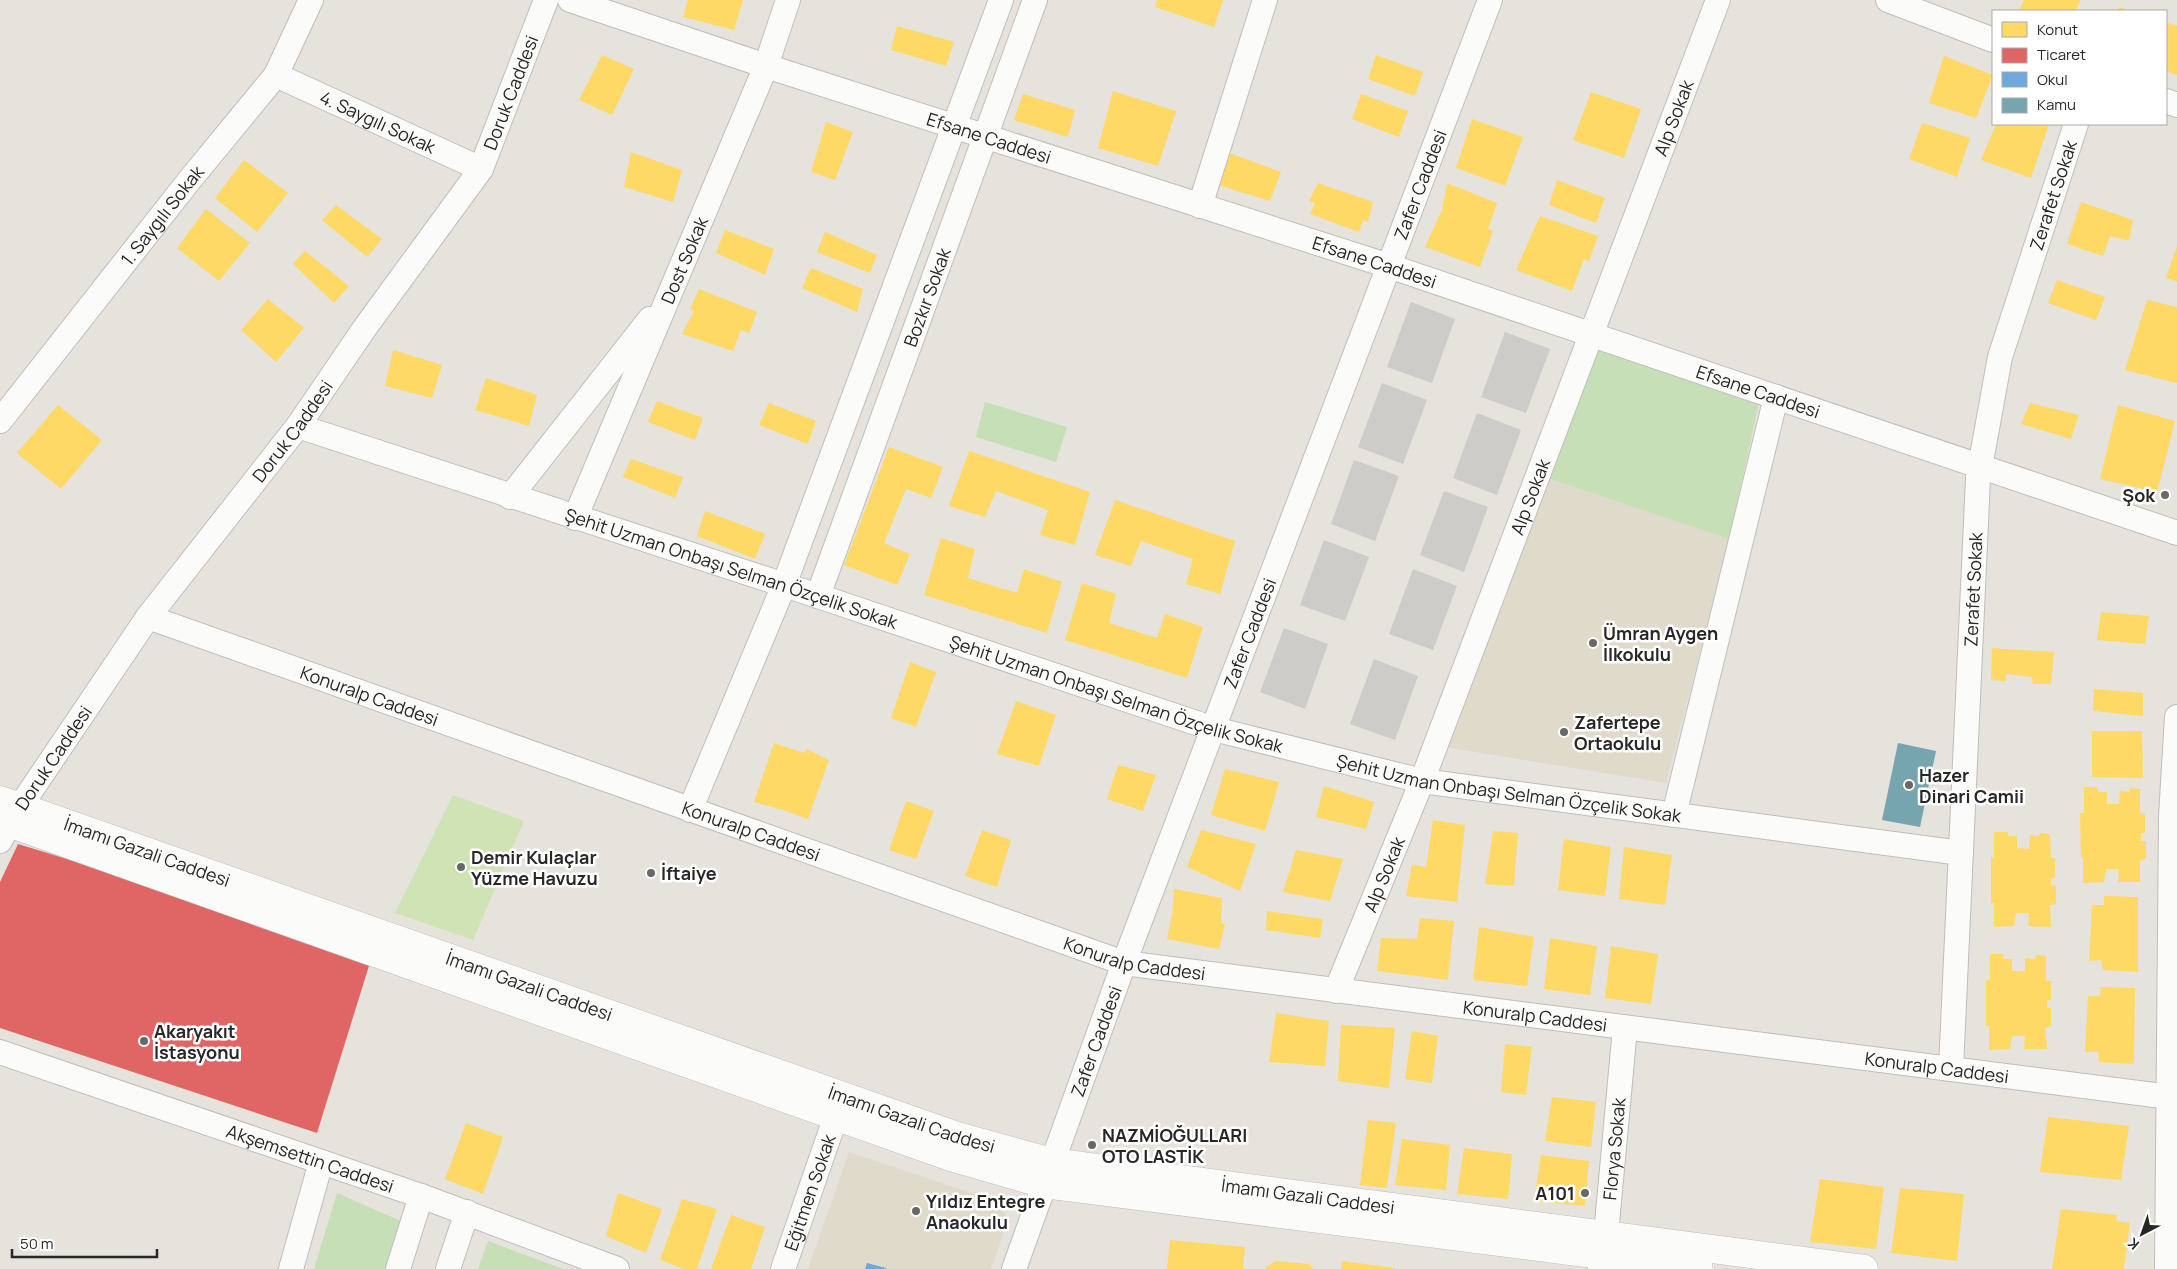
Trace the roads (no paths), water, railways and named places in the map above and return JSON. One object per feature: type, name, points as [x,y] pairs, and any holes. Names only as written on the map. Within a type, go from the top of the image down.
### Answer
[{"type":"main road","name":"İmamı Gazali Caddesi","points":[[6,818],[951,1157],[1047,1173],[1603,1252],[1699,1269]]},
{"type":"main road","name":"İmamı Gazali Caddesi","points":[[6,818],[957,1136],[1047,1173]]},
{"type":"main road","name":"İmamı Gazali Caddesi","points":[[1603,1252],[1864,1269]]},
{"type":"street","name":"1. Saygılı Sokak","points":[[0,421],[182,190],[276,75],[311,0]]},
{"type":"street","name":"Doruk Caddesi","points":[[6,818],[148,617],[298,426],[364,329],[481,169],[546,0]]},
{"type":"street","name":"Efsane Caddesi","points":[[570,0],[766,66],[1389,266],[2177,533]]},
{"type":"street","name":"Dost Sokak","points":[[575,518],[766,66],[788,0]]},
{"type":"street","name":"Bozkır Sokak","points":[[690,810],[784,585],[1001,0]]},
{"type":"street","name":"Bozkır Sokak","points":[[818,596],[1034,0]]},
{"type":"street","points":[[1200,206],[1265,0]]},
{"type":"street","name":"Zafer Caddesi","points":[[1014,1269],[1047,1173],[1124,964],[1490,0]]},
{"type":"street","name":"Alp Sokak","points":[[1336,991],[1422,781],[1718,0]]},
{"type":"street","points":[[1888,0],[1992,40]]},
{"type":"street","name":"4. Saygılı Sokak","points":[[276,75],[481,169]]},
{"type":"street","name":"Zerafet Sokak","points":[[1951,1070],[1980,466],[2000,357],[2076,125]]},
{"type":"street","points":[[510,497],[670,294]]},
{"type":"street","points":[[1674,815],[1776,397]]},
{"type":"street","name":"Şehit Uzman Onbaşı Selman Özçelik Sokak","points":[[298,426],[510,497],[818,596],[1214,729],[1422,781],[1961,853]]},
{"type":"street","name":"Konuralp Caddesi","points":[[148,617],[1124,964],[2170,1097]]},
{"type":"street","points":[[2166,1268],[2170,1097],[2172,817],[2177,717]]},
{"type":"street","name":"Florya Sokak","points":[[1603,1252],[1625,1028]]},
{"type":"street","name":"Akşemsettin Caddesi","points":[[0,1052],[467,1212],[617,1269]]},
{"type":"street","name":"Eğitmen Sokak","points":[[783,1269],[836,1116]]},
{"type":"street","points":[[291,1269],[322,1162]]},
{"type":"street","points":[[398,1269],[421,1196]]},
{"type":"street","points":[[448,1269],[467,1212]]},
{"type":"place","name":"Şok","points":[[2165,495]]},
{"type":"place","name":"Ümran Aygen İlkokulu","points":[[1593,643]]},
{"type":"place","name":"Zafertepe Ortaokulu","points":[[1564,732]]},
{"type":"place","name":"Hazer Dinari Camii","points":[[1909,785]]},
{"type":"place","name":"Demir Kulaçlar Yüzme Havuzu","points":[[461,867]]},
{"type":"place","name":"İftaiye","points":[[651,873]]},
{"type":"place","name":"Akaryakıt İstasyonu","points":[[144,1041]]},
{"type":"place","name":"NAZMİOĞULLARI OTO LASTİK","points":[[1092,1145]]},
{"type":"place","name":"A101","points":[[1585,1193]]},
{"type":"place","name":"Yıldız Entegre Anaokulu","points":[[916,1211]]}]
